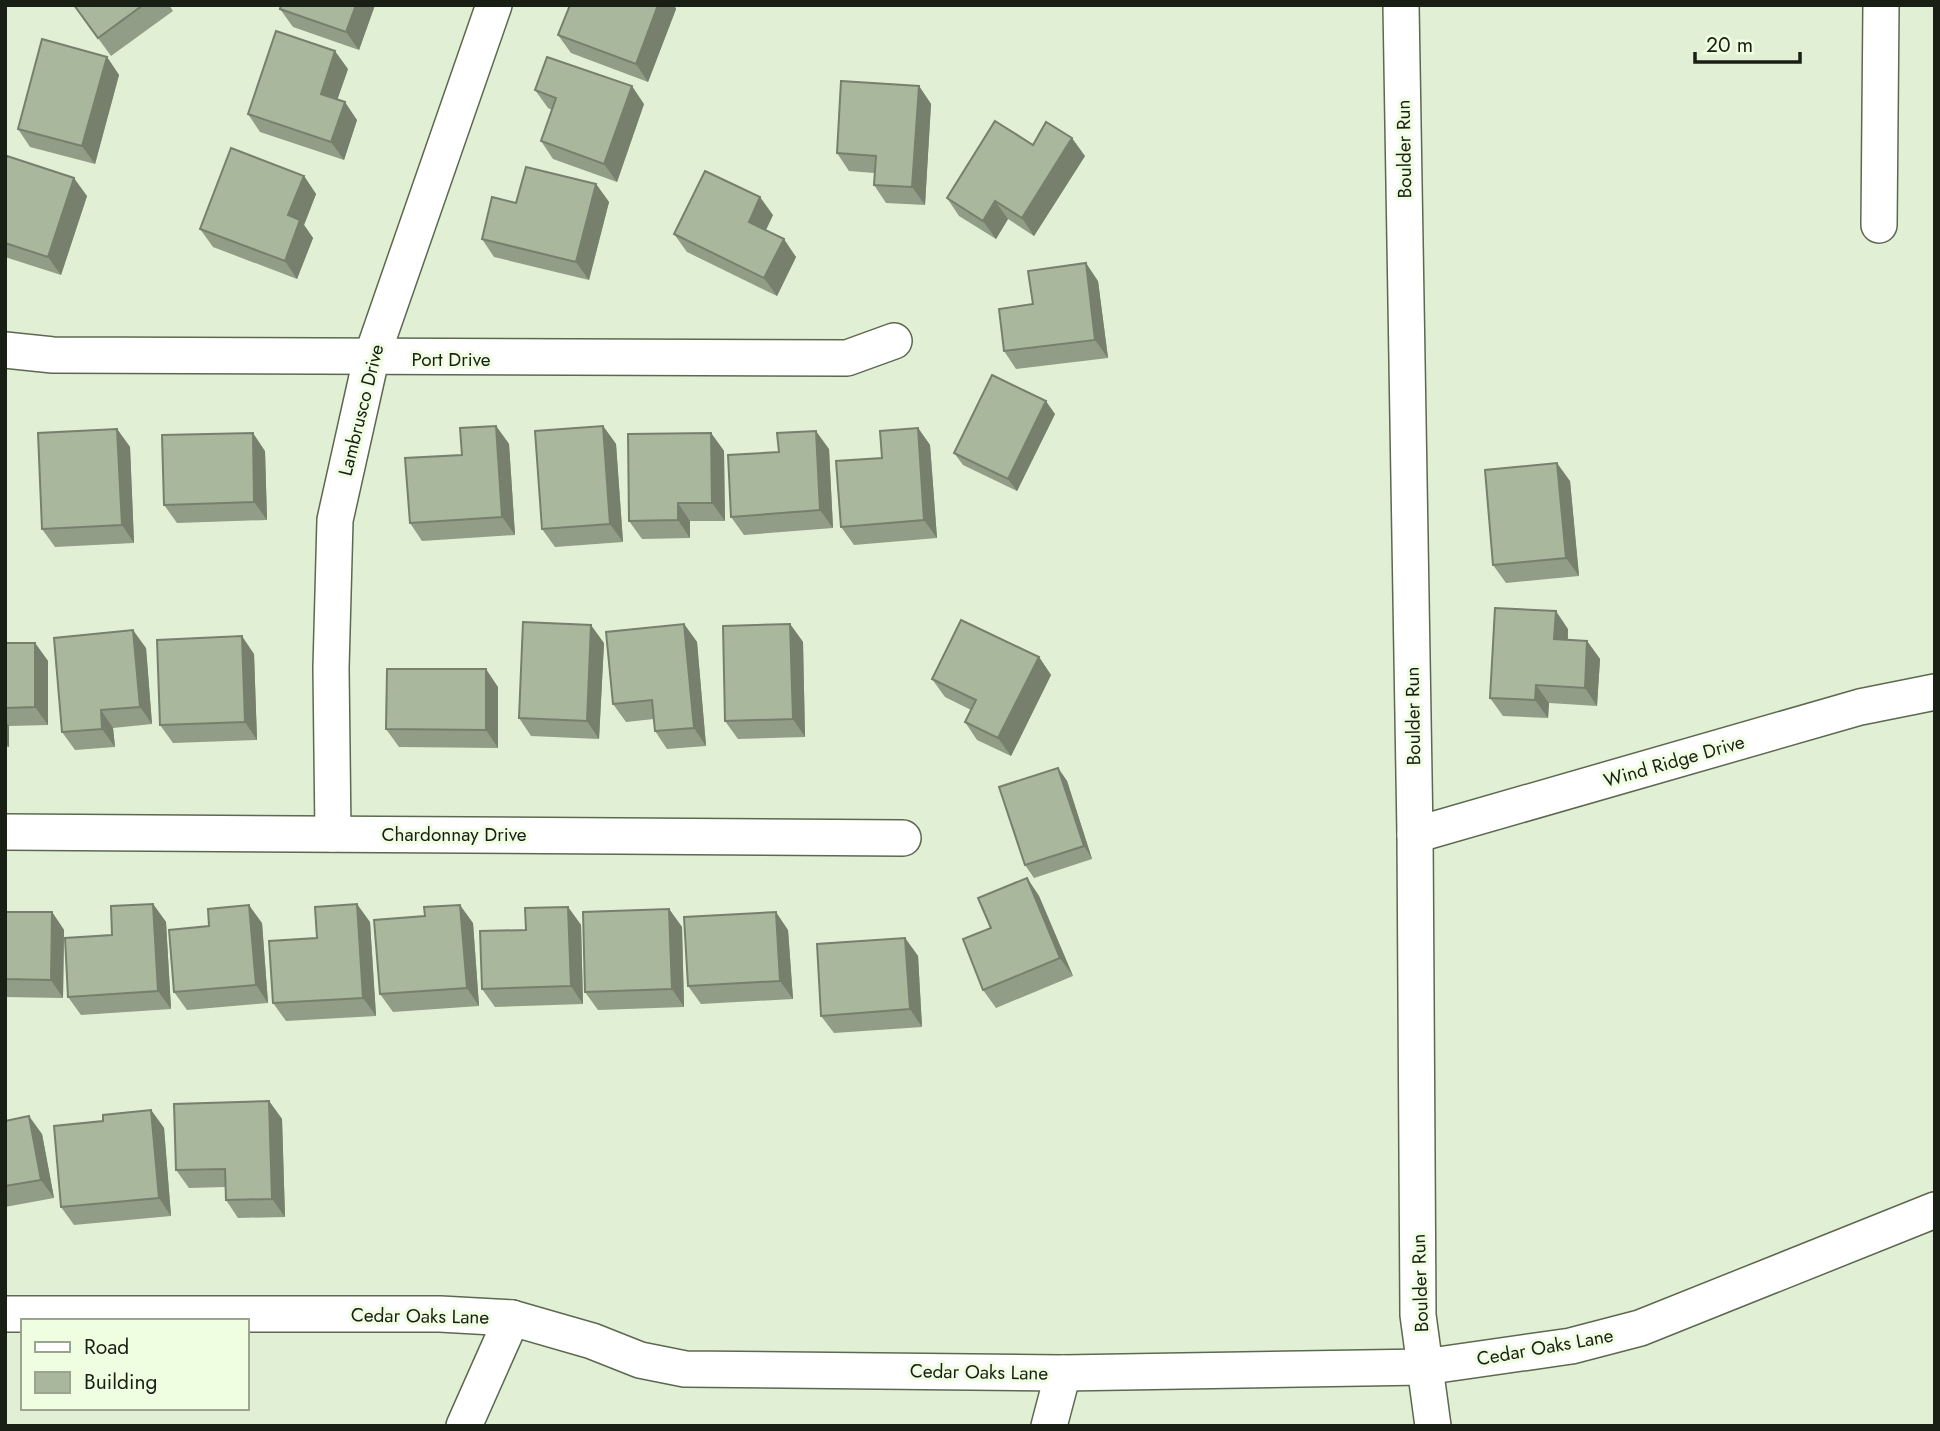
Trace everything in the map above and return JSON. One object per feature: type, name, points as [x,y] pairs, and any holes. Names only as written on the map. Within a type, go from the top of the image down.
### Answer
[{"type":"street","name":"Lambrusco Drive","points":[[333,834],[331,668],[335,520],[371,359],[494,5]]},
{"type":"street","name":"Boulder Run","points":[[1401,5],[1415,835],[1419,1315],[1433,1426]]},
{"type":"street","points":[[1878,225],[1881,5]]},
{"type":"street","name":"Port Drive","points":[[5,350],[52,355],[371,359],[847,358],[894,341]]},
{"type":"street","name":"Wind Ridge Drive","points":[[1415,835],[1860,707],[1935,692]]},
{"type":"street","name":"Chardonnay Drive","points":[[5,832],[903,838]]},
{"type":"street","name":"Cedar Oaks Lane","points":[[5,1314],[440,1314],[512,1318],[592,1340],[640,1360],[685,1369],[1063,1373],[1424,1367],[1571,1346],[1640,1328],[1935,1210]]},
{"type":"street","points":[[464,1426],[512,1318]]},
{"type":"street","points":[[1049,1426],[1063,1373]]},
{"type":"building","points":[[74,5],[143,5],[98,38]]},
{"type":"building","points":[[281,5],[356,5],[346,32],[280,9]]},
{"type":"building","points":[[570,5],[658,5],[636,64],[558,35]]},
{"type":"building","points":[[276,31],[335,51],[321,94],[345,102],[331,142],[248,114]]},
{"type":"building","points":[[42,39],[107,57],[82,146],[18,129]]},
{"type":"building","points":[[547,57],[632,86],[604,164],[541,141],[556,98],[535,90]]},
{"type":"building","points":[[841,81],[919,86],[912,187],[874,185],[876,156],[837,153]]},
{"type":"building","points":[[995,121],[1033,145],[1046,122],[1072,138],[1022,218],[995,201],[983,221],[947,198]]},
{"type":"building","points":[[231,148],[304,176],[288,215],[300,220],[285,261],[200,229]]},
{"type":"building","points":[[7,156],[74,178],[48,257],[5,243]]},
{"type":"building","points":[[526,167],[596,184],[576,262],[482,239],[492,197],[516,203]]},
{"type":"building","points":[[705,171],[760,197],[749,222],[784,239],[764,278],[674,234]]},
{"type":"building","points":[[1086,263],[1095,340],[1004,351],[999,309],[1033,304],[1028,271]]},
{"type":"building","points":[[992,375],[1046,401],[1008,479],[954,453]]},
{"type":"building","points":[[496,426],[502,517],[410,523],[405,458],[462,455],[460,428]]},
{"type":"building","points":[[603,426],[610,524],[542,529],[535,431]]},
{"type":"building","points":[[918,428],[924,520],[841,527],[836,461],[882,458],[880,431]]},
{"type":"building","points":[[117,429],[122,525],[42,529],[38,433]]},
{"type":"building","points":[[816,431],[820,510],[731,517],[728,455],[779,452],[777,433]]},
{"type":"building","points":[[253,433],[254,502],[164,505],[162,435]]},
{"type":"building","points":[[711,433],[712,503],[678,503],[678,520],[629,521],[628,434]]},
{"type":"building","points":[[1557,463],[1566,558],[1493,565],[1485,470]]},
{"type":"building","points":[[1495,608],[1556,611],[1554,639],[1587,641],[1585,688],[1536,685],[1535,700],[1490,698]]},
{"type":"building","points":[[961,620],[1039,657],[998,738],[965,722],[976,700],[932,679]]},
{"type":"building","points":[[523,622],[591,625],[587,721],[519,718]]},
{"type":"building","points":[[684,624],[694,728],[655,731],[652,700],[613,704],[606,632]]},
{"type":"building","points":[[790,624],[793,719],[725,721],[723,626]]},
{"type":"building","points":[[133,630],[140,707],[101,710],[102,729],[62,732],[54,638]]},
{"type":"building","points":[[242,636],[245,722],[160,725],[157,640]]},
{"type":"building","points":[[5,643],[35,643],[35,707],[5,708]]},
{"type":"building","points":[[387,669],[486,669],[486,730],[386,729]]},
{"type":"building","points":[[1058,768],[1084,846],[1025,865],[999,787]]},
{"type":"building","points":[[1027,878],[1060,958],[983,990],[963,939],[991,928],[978,898]]},
{"type":"building","points":[[153,904],[158,991],[68,997],[65,938],[112,935],[111,906]]},
{"type":"building","points":[[357,904],[363,998],[273,1003],[269,941],[317,938],[315,907]]},
{"type":"building","points":[[249,905],[256,985],[174,992],[169,930],[209,926],[208,909]]},
{"type":"building","points":[[460,905],[467,988],[380,994],[374,920],[425,916],[424,907]]},
{"type":"building","points":[[568,907],[571,986],[482,989],[480,931],[526,930],[525,908]]},
{"type":"building","points":[[669,909],[672,989],[585,992],[583,912]]},
{"type":"building","points":[[5,912],[52,912],[51,980],[5,979]]},
{"type":"building","points":[[776,912],[780,981],[688,986],[684,917]]},
{"type":"building","points":[[905,938],[910,1009],[821,1016],[817,944]]},
{"type":"building","points":[[269,1101],[272,1199],[226,1200],[225,1169],[176,1170],[174,1104]]},
{"type":"building","points":[[151,1110],[159,1198],[61,1207],[54,1126],[103,1121],[103,1115]]},
{"type":"building","points":[[29,1116],[41,1180],[5,1186],[5,1121]]}]
